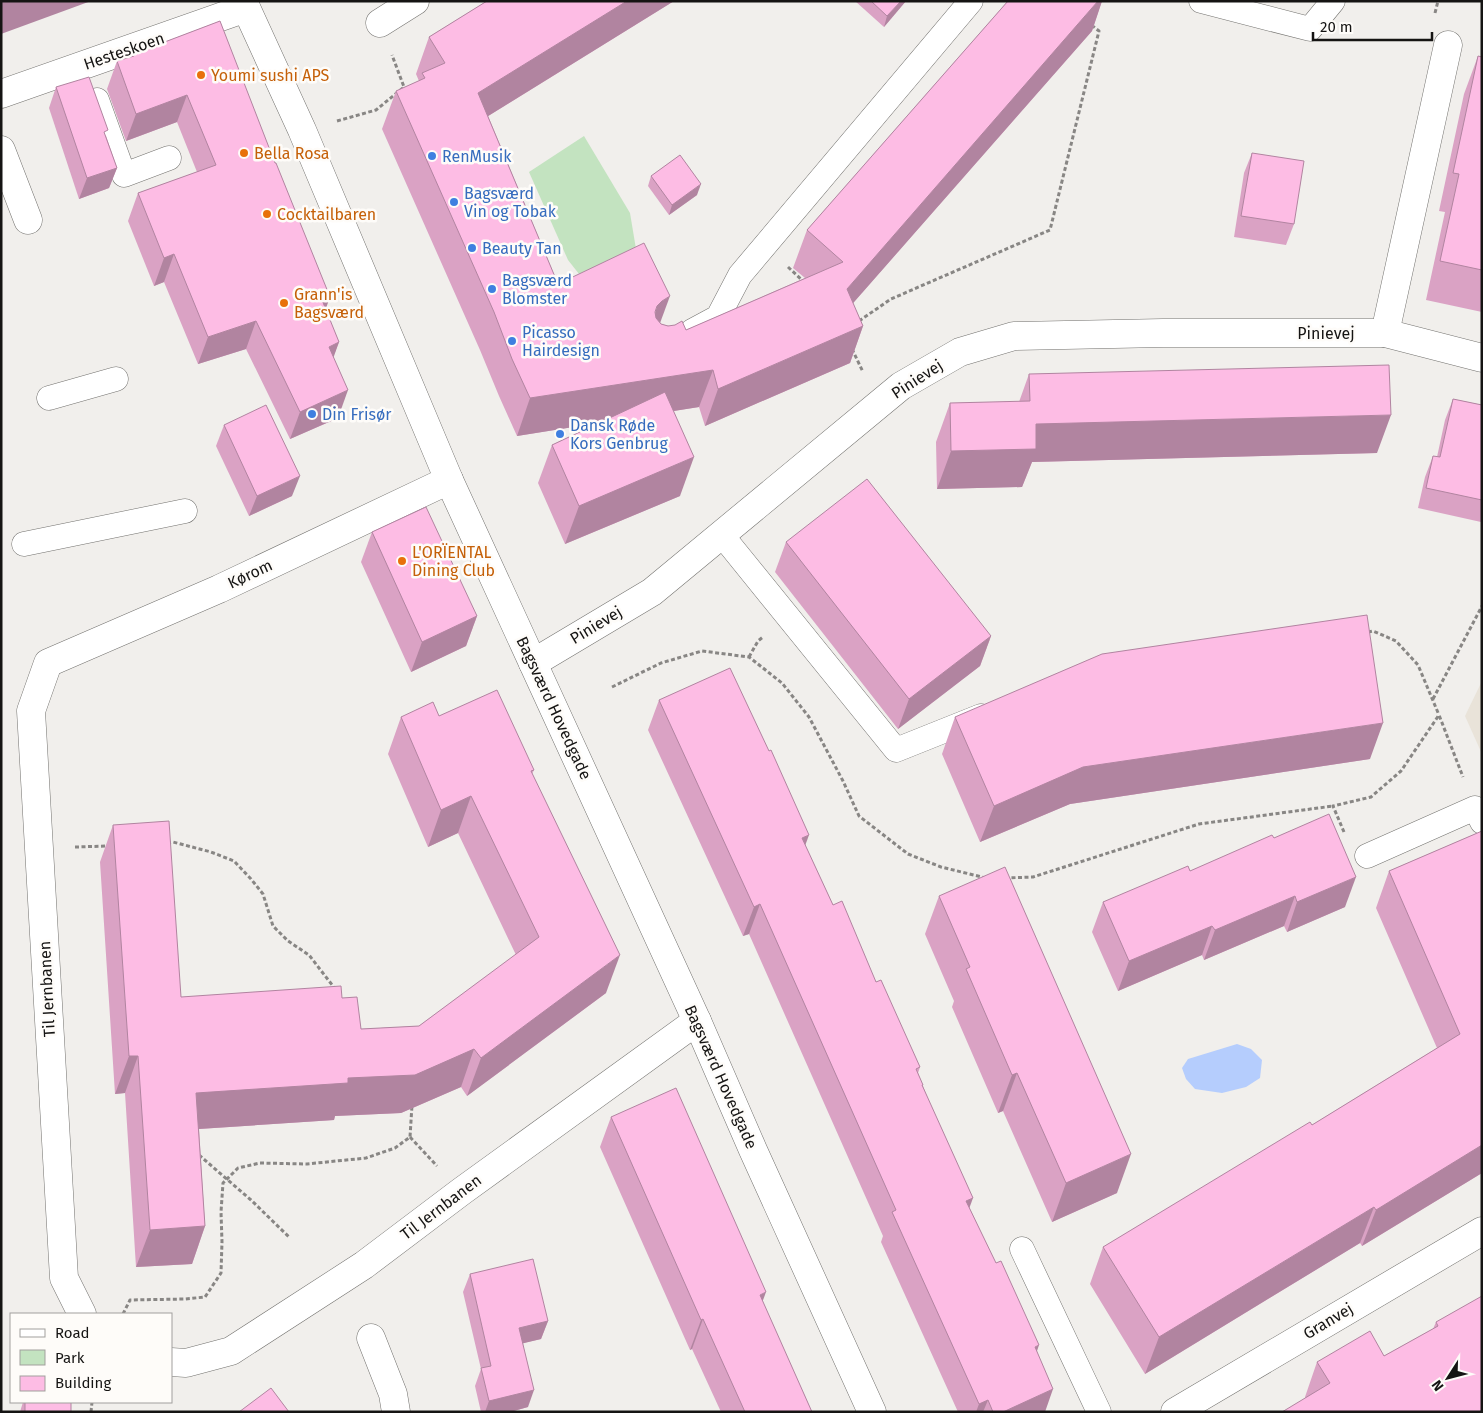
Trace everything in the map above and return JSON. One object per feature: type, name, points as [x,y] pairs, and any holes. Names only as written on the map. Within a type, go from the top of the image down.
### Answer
[{"type":"street","points":[[380,23],[415,1]]},
{"type":"street","name":"Hesteskoen","points":[[1,94],[245,5]]},
{"type":"street","name":"Bagsværd Hovedgade","points":[[245,5],[302,130],[449,480],[697,1021],[753,1150],[872,1412]]},
{"type":"street","points":[[1385,333],[1448,45]]},
{"type":"street","points":[[1,150],[28,220]]},
{"type":"street","name":"Pinievej","points":[[533,662],[652,592],[901,386],[960,352],[1014,336],[1163,333],[1385,333],[1482,358]]},
{"type":"street","name":"Kørom","points":[[48,663],[219,589],[449,480]]},
{"type":"street","name":"Til Jernbanen","points":[[48,663],[31,711],[64,1278],[82,1313]]},
{"type":"street","name":"Til Jernbanen","points":[[172,1362],[186,1362],[231,1351],[240,1346],[364,1265],[462,1191],[697,1021]]},
{"type":"street","name":"Granvej","points":[[1175,1412],[1482,1231]]},
{"type":"street","points":[[371,1338],[393,1394],[396,1412]]},
{"type":"lane","points":[[670,342],[718,317],[740,275],[971,1]]},
{"type":"lane","points":[[1201,1],[1310,29],[1333,1]]},
{"type":"lane","points":[[84,65],[124,175],[169,158]]},
{"type":"lane","points":[[49,398],[116,379]]},
{"type":"lane","points":[[24,544],[185,511]]},
{"type":"lane","points":[[721,534],[896,750],[1004,706]]},
{"type":"lane","points":[[1367,856],[1479,815]]},
{"type":"lane","points":[[1022,1249],[1099,1412]]},
{"type":"path","points":[[851,326],[892,299],[1050,230],[1099,31],[1085,19]]},
{"type":"path","points":[[302,130],[376,110],[404,86],[380,23]]},
{"type":"path","points":[[765,245],[805,283]]},
{"type":"path","points":[[851,347],[879,404]]},
{"type":"path","points":[[1432,700],[1482,606]]},
{"type":"path","points":[[1364,632],[1374,631],[1396,641],[1418,665],[1479,815]]},
{"type":"path","points":[[612,688],[661,663],[702,650],[749,657],[782,684],[808,717],[843,781],[859,816],[908,854],[941,867],[986,878],[995,878]]},
{"type":"path","points":[[1005,878],[1033,877],[1199,824],[1332,806],[1371,797],[1401,771],[1438,715]]},
{"type":"path","points":[[1332,806],[1348,840],[1367,856]]},
{"type":"path","points":[[163,843],[173,842],[234,861],[263,894],[273,926],[288,941],[310,955],[337,992]]},
{"type":"path","points":[[39,849],[115,845]]},
{"type":"path","points":[[123,1313],[130,1300],[205,1297],[221,1273],[223,1183],[238,1168],[260,1163],[307,1164],[366,1158],[395,1148],[410,1137],[412,1096]]},
{"type":"path","points":[[197,1153],[251,1200],[289,1237]]},
{"type":"shaded area","points":[[1482,681],[1482,754],[1465,716]]},
{"type":"green space","points":[[584,136],[630,213],[637,255],[583,279],[568,260],[529,172]]},
{"type":"water","points":[[1237,1044],[1251,1049],[1262,1060],[1260,1078],[1246,1087],[1222,1093],[1195,1089],[1186,1079],[1182,1068],[1188,1059]]},
{"type":"building","points":[[487,1],[627,1],[478,93],[558,284],[644,243],[670,296],[657,306],[656,318],[661,324],[668,326],[682,321],[686,330],[843,262],[807,230],[1008,1],[1098,1],[847,289],[863,326],[718,389],[713,370],[530,398],[396,91],[425,78],[422,73],[445,63],[429,37]]},
{"type":"building","points":[[871,1],[901,1],[887,16]]},
{"type":"building","points":[[220,21],[330,297],[322,300],[339,342],[329,347],[348,390],[300,412],[256,321],[208,337],[174,254],[164,258],[138,193],[216,165],[187,95],[136,114],[117,61]]},
{"type":"building","points":[[1478,56],[1482,57],[1482,270],[1440,261],[1459,174],[1453,173]]},
{"type":"building","points":[[89,77],[108,130],[104,132],[117,168],[87,178],[56,87]]},
{"type":"building","points":[[1252,153],[1304,161],[1294,224],[1241,216]]},
{"type":"building","points":[[680,155],[701,184],[672,205],[651,176]]},
{"type":"building","points":[[1389,365],[1391,415],[1036,424],[1036,449],[951,451],[950,403],[1030,401],[1029,374]]},
{"type":"building","points":[[665,392],[694,457],[579,506],[552,445]]},
{"type":"building","points":[[1453,399],[1482,405],[1482,500],[1426,488],[1433,456],[1440,457]]},
{"type":"building","points":[[266,405],[300,476],[257,496],[224,425]]},
{"type":"building","points":[[867,479],[991,636],[909,699],[786,542]]},
{"type":"building","points":[[426,507],[477,616],[422,642],[372,532]]},
{"type":"building","points":[[1367,615],[1383,723],[1083,767],[994,806],[955,717],[1102,654]]},
{"type":"building","points":[[730,668],[769,751],[771,750],[809,835],[802,838],[833,905],[842,901],[876,982],[881,980],[920,1067],[916,1069],[922,1085],[973,1198],[966,1201],[996,1263],[1001,1261],[1039,1345],[1035,1347],[1053,1389],[1003,1412],[993,1412],[988,1400],[979,1404],[892,1212],[896,1210],[760,904],[754,907],[659,700]]},
{"type":"building","points":[[497,690],[534,770],[531,771],[620,955],[481,1058],[474,1049],[415,1075],[348,1078],[348,1083],[196,1093],[205,1226],[150,1230],[138,1056],[129,1056],[113,825],[169,821],[181,997],[341,986],[342,998],[357,997],[361,1029],[419,1026],[539,937],[471,796],[441,810],[401,717],[433,702],[439,716]]},
{"type":"building","points":[[1329,814],[1356,877],[1297,902],[1295,896],[1215,930],[1212,926],[1129,961],[1103,902],[1188,866],[1190,871],[1272,835],[1274,838]]},
{"type":"building","points":[[1482,831],[1482,1145],[1376,1210],[1374,1207],[1159,1337],[1103,1247],[1310,1122],[1312,1125],[1460,1034],[1389,871]]},
{"type":"building","points":[[1005,867],[1131,1154],[1066,1183],[1017,1073],[1012,1075],[966,969],[970,967],[939,896]]},
{"type":"building","points":[[676,1088],[766,1292],[760,1295],[812,1412],[745,1412],[703,1319],[701,1320],[611,1117]]},
{"type":"building","points":[[533,1259],[548,1321],[519,1328],[534,1390],[489,1401],[481,1368],[491,1366],[470,1274]]},
{"type":"building","points":[[1482,1296],[1482,1412],[1282,1412],[1330,1383],[1317,1362],[1370,1331],[1384,1356],[1438,1326],[1436,1322]]},
{"type":"building","points":[[271,1388],[289,1412],[239,1412]]},
{"type":"building","points":[[25,1403],[71,1403],[71,1412],[25,1412]]},
{"type":"place","name":"Youmi sushi APS","points":[[201,75]]},
{"type":"place","name":"Bella Rosa","points":[[244,153]]},
{"type":"place","name":"RenMusik","points":[[432,156]]},
{"type":"place","name":"Bagsværd Vin og Tobak","points":[[454,202]]},
{"type":"place","name":"Cocktailbaren","points":[[267,214]]},
{"type":"place","name":"Beauty Tan","points":[[472,248]]},
{"type":"place","name":"Bagsværd Blomster","points":[[492,289]]},
{"type":"place","name":"Grann'is Bagsværd","points":[[284,303]]},
{"type":"place","name":"Picasso Hairdesign","points":[[512,341]]},
{"type":"place","name":"Din Frisør","points":[[312,414]]},
{"type":"place","name":"Dansk Røde Kors Genbrug","points":[[560,434]]},
{"type":"place","name":"L'ORÏENTAL Dining Club","points":[[402,561]]}]
